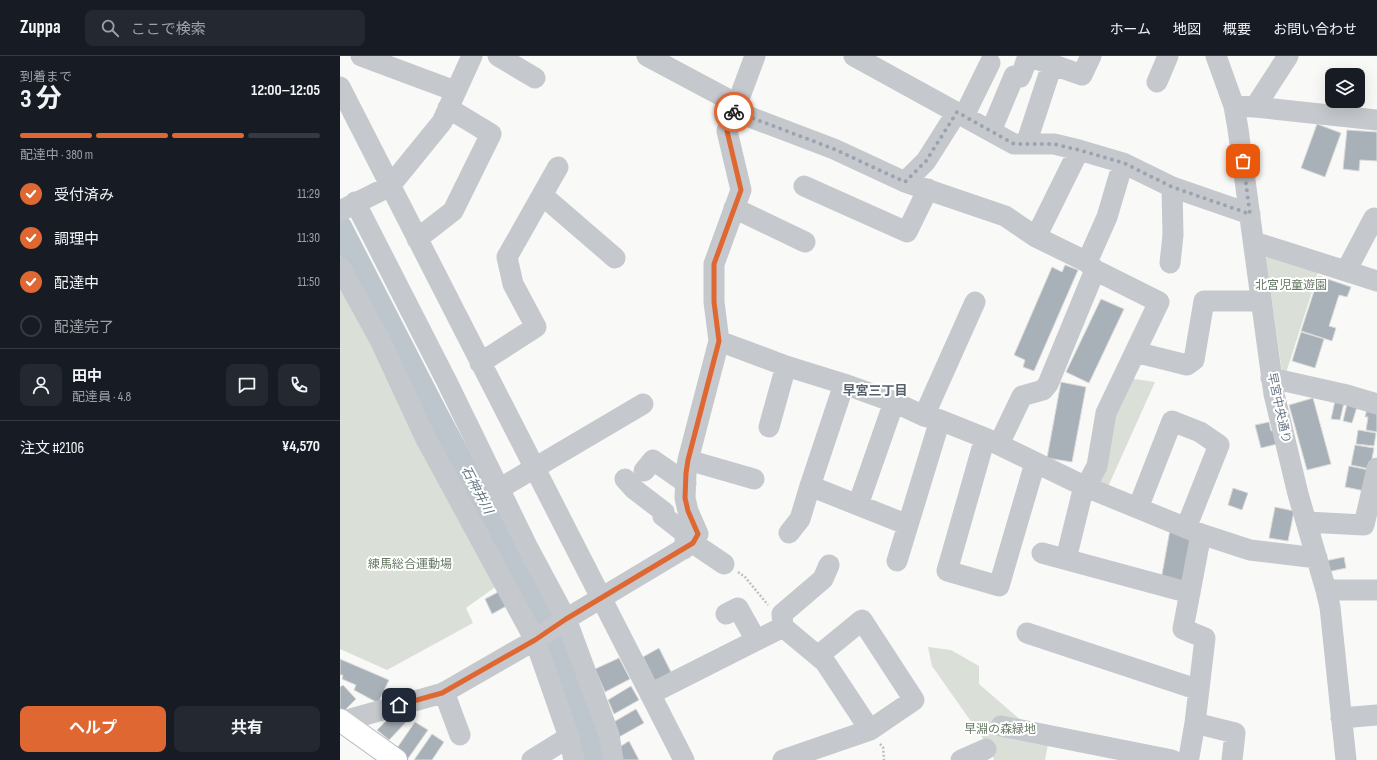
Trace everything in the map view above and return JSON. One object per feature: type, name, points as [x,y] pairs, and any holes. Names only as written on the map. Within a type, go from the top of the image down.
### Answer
[{"type":"main road","points":[[341,721],[396,760]]},
{"type":"street","points":[[361,56],[452,100],[491,134],[453,211],[417,239]]},
{"type":"street","points":[[472,56],[442,122],[390,186],[348,206],[447,382],[564,620],[608,735],[612,760]]},
{"type":"street","points":[[498,56],[535,78]]},
{"type":"street","points":[[341,721],[444,692],[537,638],[564,620],[689,546],[698,534],[688,511],[685,498],[688,460],[719,341],[714,302],[714,264],[741,190],[727,131],[755,56]]},
{"type":"street","points":[[854,56],[1014,144],[1054,144],[1124,163],[1172,187],[1250,214]]},
{"type":"street","points":[[991,131],[1014,76],[1020,77],[1028,56],[1082,75],[1091,56]]},
{"type":"street","points":[[1158,82],[1168,56]]},
{"type":"street","name":"早宮中央通り","points":[[1216,56],[1234,106],[1242,148],[1271,378],[1298,494],[1330,607],[1346,760]]},
{"type":"street","points":[[1255,107],[1288,56]]},
{"type":"street","points":[[651,57],[736,108],[834,149],[905,182],[1005,216],[1036,237],[1159,302],[1106,413],[1097,466],[1082,494],[1066,559]]},
{"type":"street","points":[[905,182],[926,161],[960,114],[990,63]]},
{"type":"street","points":[[1026,144],[1052,65]]},
{"type":"street","points":[[340,87],[684,760]]},
{"type":"street","points":[[1234,106],[1377,120]]},
{"type":"street","points":[[1036,237],[1079,150]]},
{"type":"street","points":[[1036,463],[999,586],[947,571],[992,441],[1022,396],[1043,390],[1048,384],[1091,266],[1124,163]]},
{"type":"street","points":[[480,363],[536,327],[513,284],[507,257],[558,166]]},
{"type":"street","points":[[804,186],[907,232],[928,189]]},
{"type":"street","points":[[1170,263],[1173,235],[1172,187]]},
{"type":"street","points":[[542,195],[615,258]]},
{"type":"street","points":[[734,208],[805,242]]},
{"type":"street","points":[[1346,271],[1374,218]]},
{"type":"street","points":[[1254,242],[1377,281]]},
{"type":"street","points":[[340,267],[381,342],[425,437],[537,638],[569,737],[574,760]]},
{"type":"street","points":[[1135,352],[1187,365],[1194,360],[1204,301],[1261,301]]},
{"type":"street","points":[[896,561],[908,525],[932,418],[975,302]]},
{"type":"street","points":[[719,341],[786,366],[844,384],[894,402],[992,441],[1086,487],[1194,531],[1250,550],[1317,558]]},
{"type":"street","points":[[769,427],[786,366]]},
{"type":"street","points":[[1271,378],[1347,394],[1377,404]]},
{"type":"street","points":[[790,533],[800,518],[844,384]]},
{"type":"street","points":[[858,505],[894,402]]},
{"type":"street","points":[[504,486],[643,404]]},
{"type":"street","points":[[1001,726],[1187,759],[1195,723],[1205,638],[1183,629],[1190,593],[1194,531],[1219,446],[1200,432],[1172,421],[1138,508]]},
{"type":"street","points":[[644,471],[653,460],[686,483]]},
{"type":"street","points":[[688,460],[754,479]]},
{"type":"street","points":[[1306,522],[1370,526],[1377,468]]},
{"type":"street","points":[[625,479],[634,489],[664,512],[663,516],[686,534],[689,546],[724,564]]},
{"type":"street","points":[[810,486],[908,525]]},
{"type":"street","points":[[1042,553],[1190,593]]},
{"type":"street","points":[[829,565],[823,579],[782,614],[782,623],[825,662],[870,730]]},
{"type":"street","points":[[1326,590],[1377,590]]},
{"type":"street","points":[[726,614],[738,608],[756,640]]},
{"type":"street","points":[[782,760],[870,730],[914,700],[862,620],[818,656]]},
{"type":"street","points":[[650,694],[756,640],[782,623]]},
{"type":"street","points":[[1027,633],[1199,690]]},
{"type":"street","points":[[444,692],[460,735]]},
{"type":"street","points":[[1341,718],[1377,715]]},
{"type":"street","points":[[1195,723],[1235,733],[1232,760]]},
{"type":"street","points":[[532,760],[569,737]]},
{"type":"street","points":[[961,760],[986,748]]},
{"type":"path","points":[[724,564],[726,563],[745,577],[782,623]]},
{"type":"green space","name":"北宮児童遊園","points":[[1271,254],[1319,270],[1286,373],[1282,372],[1266,258]]},
{"type":"green space","name":"練馬総合運動場","points":[[340,276],[498,585],[466,608],[473,623],[387,670],[340,649]]},
{"type":"green space","points":[[1128,378],[1155,382],[1107,489],[1098,484],[1111,412]]},
{"type":"green space","name":"早淵の森緑地","points":[[928,647],[951,650],[979,666],[979,684],[1024,723],[1049,739],[1045,760],[994,760],[991,750],[932,666]]},
{"type":"building","points":[[1317,124],[1341,133],[1325,177],[1301,168]]},
{"type":"building","points":[[1347,130],[1377,132],[1377,161],[1360,160],[1359,171],[1343,169]]},
{"type":"building","points":[[1065,265],[1078,270],[1034,371],[1023,367],[1025,360],[1014,355],[1052,267],[1062,272]]},
{"type":"building","points":[[1319,276],[1351,287],[1347,297],[1339,295],[1329,326],[1336,328],[1332,341],[1301,331]]},
{"type":"building","points":[[1101,299],[1124,309],[1089,383],[1066,372]]},
{"type":"building","points":[[1301,332],[1324,339],[1315,368],[1292,361]]},
{"type":"building","points":[[1061,382],[1086,387],[1072,462],[1047,458]]},
{"type":"building","points":[[1313,398],[1331,464],[1307,470],[1289,405]]},
{"type":"building","points":[[1335,401],[1344,403],[1340,420],[1331,419]]},
{"type":"building","points":[[1347,404],[1357,407],[1352,423],[1343,421]]},
{"type":"building","points":[[1367,409],[1377,414],[1377,432],[1366,430],[1368,417],[1365,417]]},
{"type":"building","points":[[1269,422],[1271,431],[1278,429],[1281,443],[1261,448],[1255,425]]},
{"type":"building","points":[[1358,430],[1376,433],[1374,446],[1356,444]]},
{"type":"building","points":[[1355,445],[1374,448],[1370,469],[1351,465]]},
{"type":"building","points":[[1349,466],[1369,470],[1365,491],[1345,487]]},
{"type":"building","points":[[1233,488],[1248,493],[1242,510],[1228,505]]},
{"type":"building","points":[[1275,507],[1294,511],[1288,541],[1269,538]]},
{"type":"building","points":[[1170,530],[1194,535],[1185,584],[1161,580]]},
{"type":"building","points":[[1344,557],[1346,568],[1327,572],[1325,561]]},
{"type":"building","points":[[502,590],[510,604],[492,614],[485,599]]},
{"type":"building","points":[[659,648],[672,674],[656,683],[643,657]]},
{"type":"building","points":[[619,658],[630,679],[605,692],[595,669]]},
{"type":"building","points":[[340,659],[389,680],[378,703],[354,690],[356,685],[342,679],[343,675],[340,675]]},
{"type":"building","points":[[343,685],[356,699],[340,715],[340,687]]},
{"type":"building","points":[[631,686],[639,700],[614,714],[608,700]]},
{"type":"building","points":[[636,709],[644,723],[619,737],[612,723]]},
{"type":"building","points":[[399,711],[408,720],[389,740],[377,730],[394,713]]},
{"type":"building","points":[[415,722],[428,730],[407,760],[395,751]]},
{"type":"building","points":[[432,734],[444,742],[432,760],[414,760]]},
{"type":"building","points":[[629,741],[639,760],[622,760],[618,748]]},
{"type":"waterway","name":"石神井川","points":[[340,228],[435,413],[512,558],[571,679],[590,734],[594,760]]},
{"type":"way so far","points":[[734,112],[834,149],[905,182],[926,161],[957,112],[1014,144],[1054,144],[1124,163],[1172,187],[1250,214],[1243,161]]},
{"type":"district","name":"早宮三丁目","points":[[875,391]]},
{"type":"route","points":[[399,705],[442,693],[535,640],[566,619],[693,543],[698,534],[688,511],[685,498],[686,473],[688,460],[719,341],[714,302],[714,264],[741,190],[727,131],[734,112]]}]
